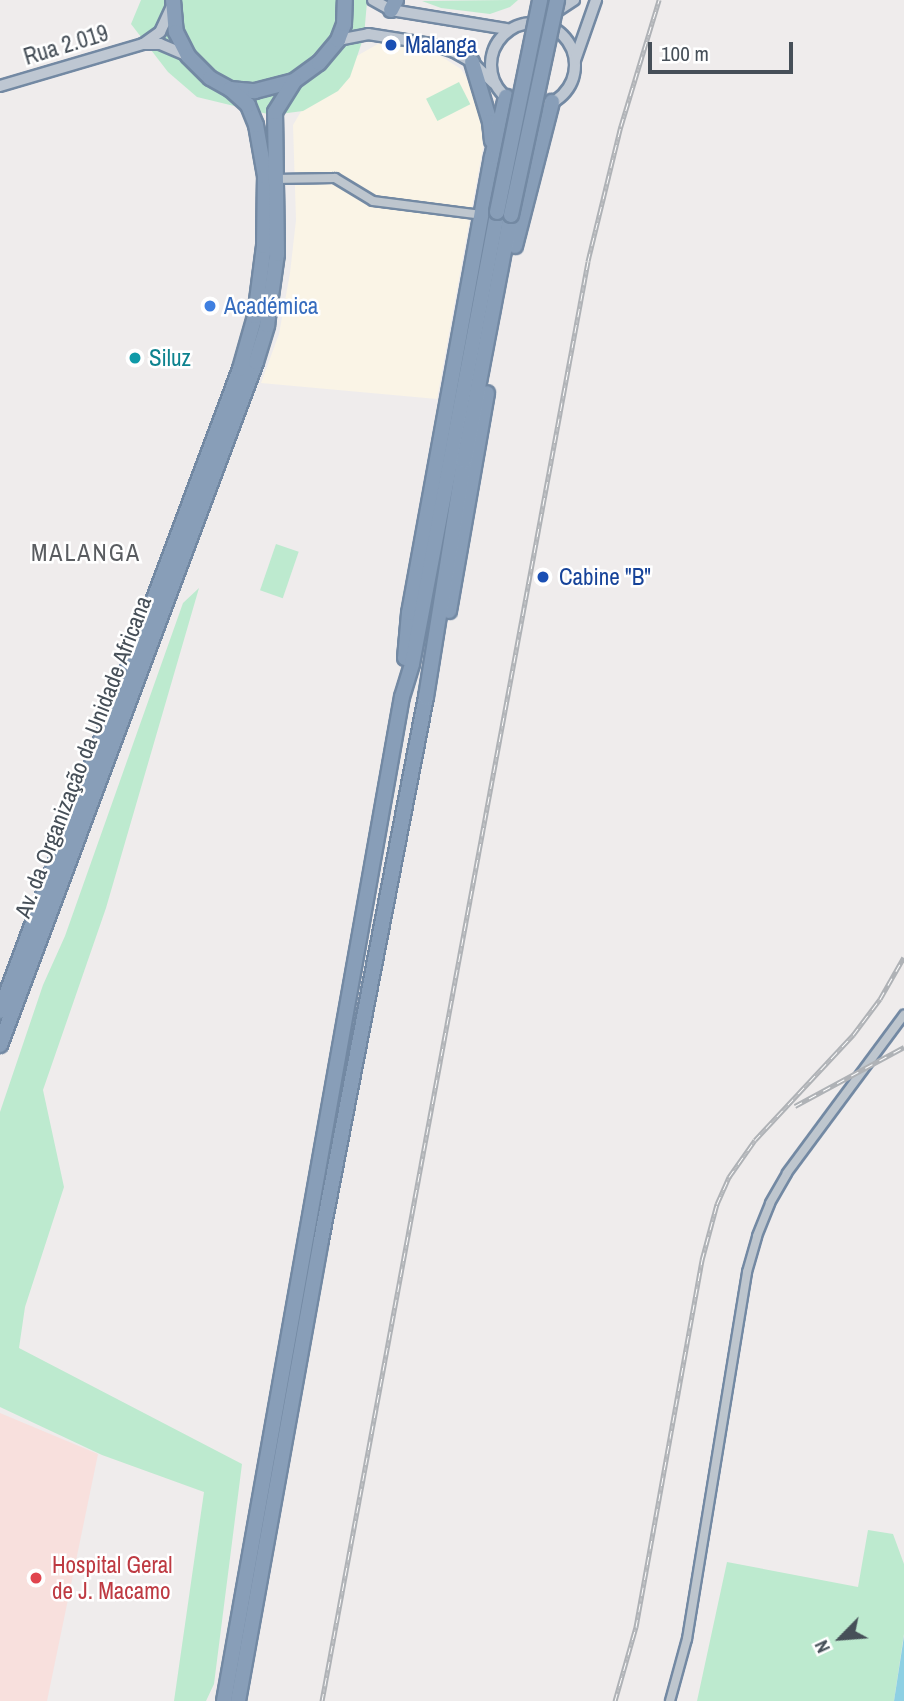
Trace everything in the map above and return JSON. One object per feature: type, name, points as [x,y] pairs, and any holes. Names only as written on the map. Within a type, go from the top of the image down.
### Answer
[{"type":"highway","points":[[230,89],[255,92],[294,81],[319,63],[338,40],[344,24],[345,0]]},
{"type":"highway","points":[[224,1701],[402,697],[412,664],[540,0]]},
{"type":"highway","points":[[238,1701],[321,1240],[426,697],[464,461],[497,214],[557,0]]},
{"type":"highway","points":[[172,3],[176,32],[188,56]]},
{"type":"highway","name":"Av. da Organização da Unidade Africana","points":[[0,1011],[240,369],[255,316],[264,246],[265,176],[252,115],[248,105],[230,89],[210,78],[188,56]]},
{"type":"highway","points":[[472,62],[490,122],[497,214]]},
{"type":"highway","name":"Av. da Organização da Unidade Africana","points":[[0,1045],[256,362],[267,325],[277,254],[275,112],[294,81]]},
{"type":"highway","points":[[492,157],[506,97]]},
{"type":"highway","points":[[426,697],[455,580],[518,231],[552,102]]},
{"type":"main road","points":[[373,0],[508,29],[523,24],[541,24],[564,37],[574,63]]},
{"type":"main road","points":[[541,24],[574,0]]},
{"type":"main road","points":[[338,40],[378,34],[431,44],[472,62],[506,97],[534,107],[552,102],[566,89],[596,0]]},
{"type":"main road","points":[[143,44],[160,32],[172,3]]},
{"type":"main road","points":[[496,85],[491,71],[492,56],[508,29]]},
{"type":"main road","points":[[143,44],[160,44],[188,56]]},
{"type":"main road","name":"Rua 2.019","points":[[0,86],[143,44]]},
{"type":"street","points":[[274,179],[335,178],[373,201],[497,214]]},
{"type":"street","points":[[670,1701],[687,1639],[754,1243],[770,1203],[787,1173],[904,1015]]},
{"type":"shaded area","points":[[383,41],[434,52],[461,69],[475,92],[481,114],[483,147],[437,399],[261,383],[279,334],[290,273],[296,220],[293,125],[322,76]]},
{"type":"shaded area","name":"Hospital Geral de J. Macamo","points":[[0,1413],[98,1454],[47,1701],[0,1701]]},
{"type":"green space","points":[[141,0],[367,2],[364,36],[350,77],[338,91],[303,111],[272,115],[197,97],[168,72],[131,24]]},
{"type":"green space","points":[[518,0],[510,7],[490,14],[441,8],[422,1]]},
{"type":"green space","points":[[459,82],[470,104],[437,121],[426,99]]},
{"type":"green space","points":[[276,544],[299,552],[283,598],[260,590]]},
{"type":"green space","points":[[199,588],[106,908],[43,1090],[64,1187],[25,1307],[19,1348],[242,1464],[214,1684],[206,1701],[174,1701],[204,1492],[102,1455],[0,1407],[0,1112],[43,985],[65,936],[183,603]]},
{"type":"green space","points":[[868,1530],[893,1534],[904,1564],[904,1634],[894,1701],[697,1701],[727,1562],[858,1587]]},
{"type":"water","points":[[904,1636],[904,1701],[894,1701]]},
{"type":"railway","points":[[322,1701],[588,261],[621,126],[659,0]]},
{"type":"railway","points":[[615,1701],[636,1627],[702,1260],[717,1204],[729,1177],[755,1140],[853,1035],[880,999],[904,957]]},
{"type":"railway","points":[[795,1106],[904,1047]]},
{"type":"place","name":"Malanga","points":[[391,45]]},
{"type":"place","name":"Académica","points":[[210,306]]},
{"type":"place","name":"Siluz","points":[[135,358]]},
{"type":"place","name":"Cabine \"B\"","points":[[543,577]]},
{"type":"place","name":"Hospital Geral de J. Macamo","points":[[36,1578]]},
{"type":"district","name":"MALANGA","points":[[86,553]]}]
